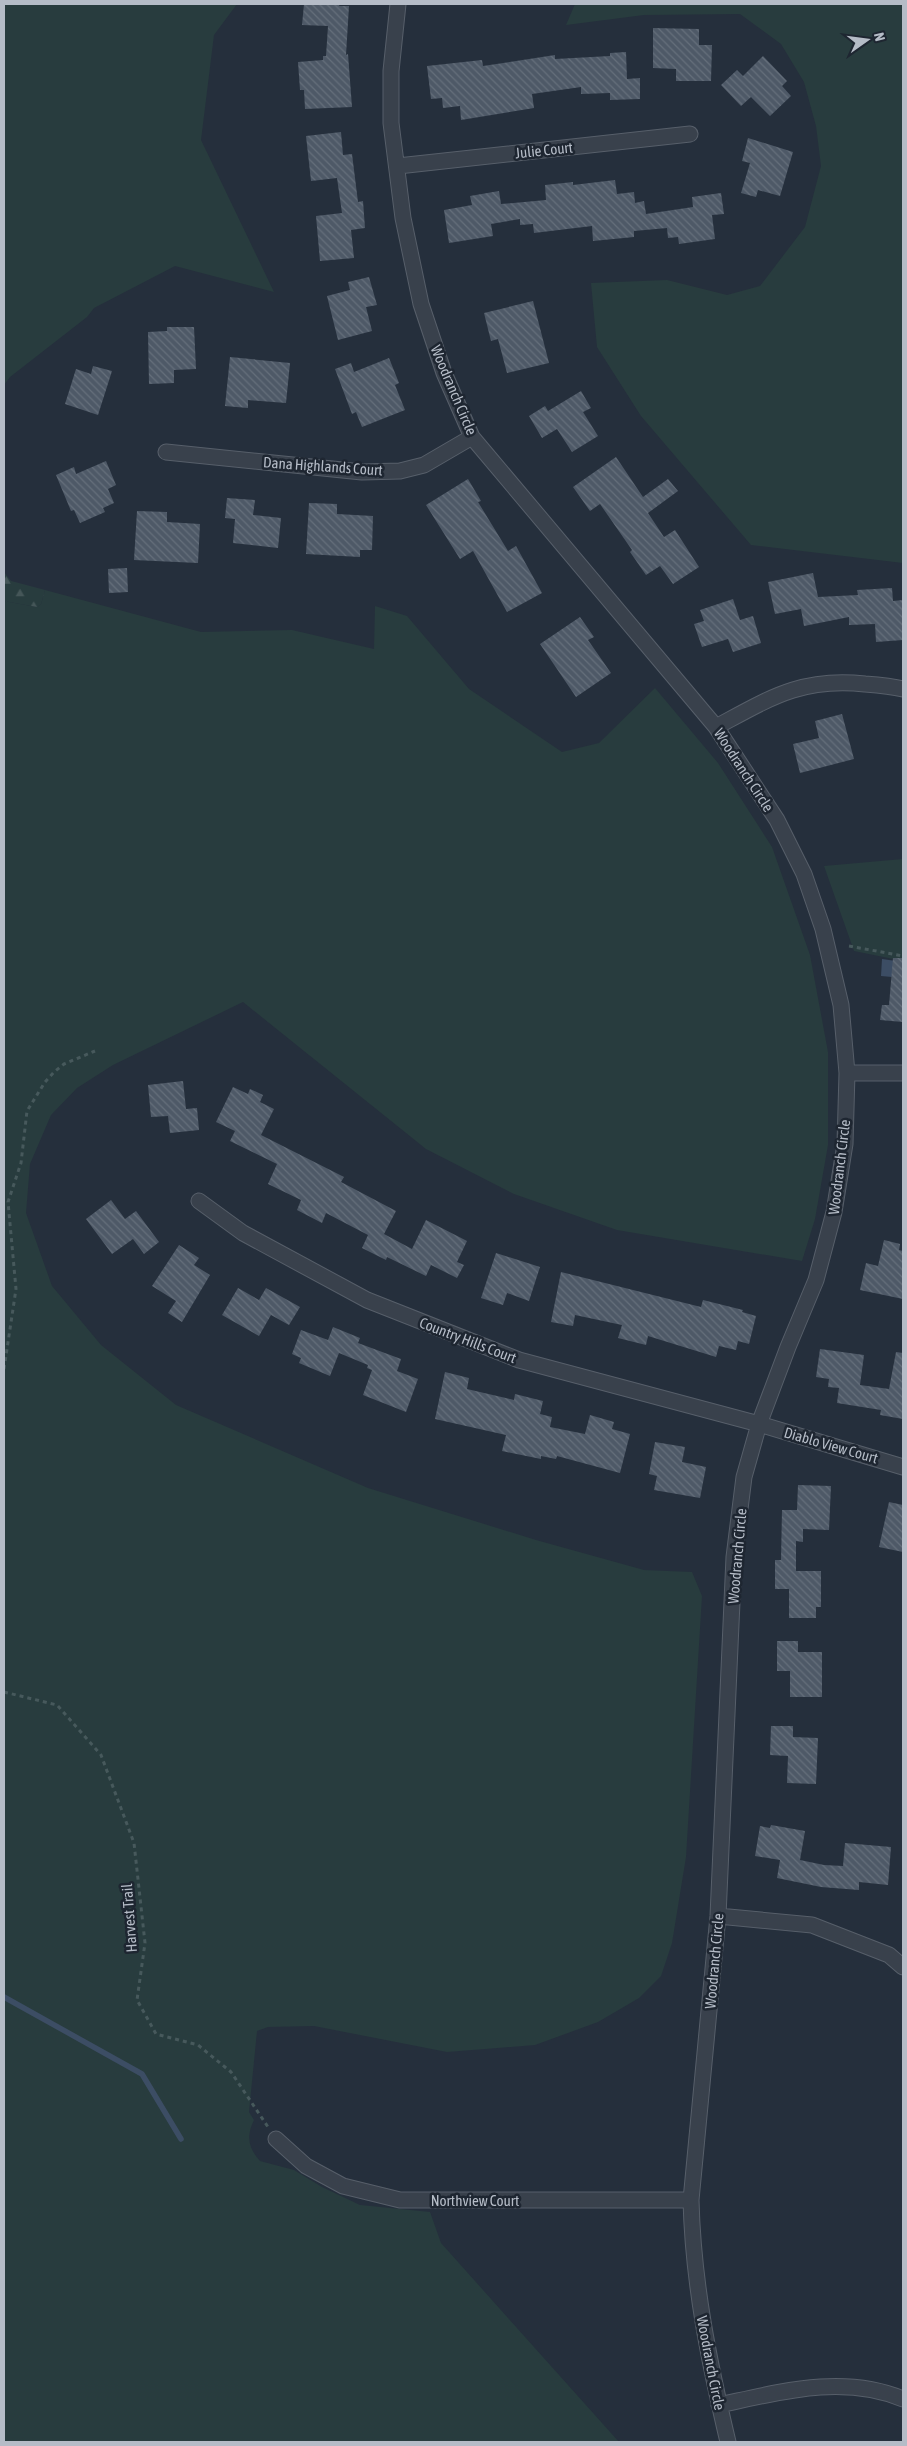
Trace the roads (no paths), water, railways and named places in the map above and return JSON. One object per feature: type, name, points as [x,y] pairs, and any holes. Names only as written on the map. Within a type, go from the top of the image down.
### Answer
[{"type":"street","name":"Woodranch Circle","points":[[398,4],[391,88],[391,122],[403,218],[421,304],[444,373],[472,437],[716,727],[777,820],[804,874],[823,929],[840,1005],[847,1073],[845,1144],[832,1221],[816,1280],[759,1424],[744,1477],[734,1556],[718,1916],[691,2200],[692,2244],[698,2298],[728,2442]]},
{"type":"street","name":"Julie Court","points":[[398,166],[690,134]]},
{"type":"street","name":"Dana Highlands Court","points":[[166,452],[362,472],[400,471],[424,465],[472,437]]},
{"type":"street","points":[[716,727],[762,702],[800,686],[839,681],[903,690]]},
{"type":"street","points":[[847,1073],[903,1073]]},
{"type":"street","name":"Country Hills Court","points":[[199,1202],[243,1233],[367,1300],[519,1360],[759,1424]]},
{"type":"street","name":"Diablo View Court","points":[[759,1424],[903,1467]]},
{"type":"street","points":[[718,1916],[812,1925],[889,1955],[903,1967]]},
{"type":"street","name":"Northview Court","points":[[276,2139],[306,2166],[343,2186],[400,2200],[691,2200]]},
{"type":"street","points":[[719,2405],[810,2386],[856,2388],[903,2399]]},
{"type":"water","points":[[882,959],[903,962],[903,978],[881,976]]},
{"type":"waterway","points":[[4,1997],[142,2074],[181,2139]]}]
